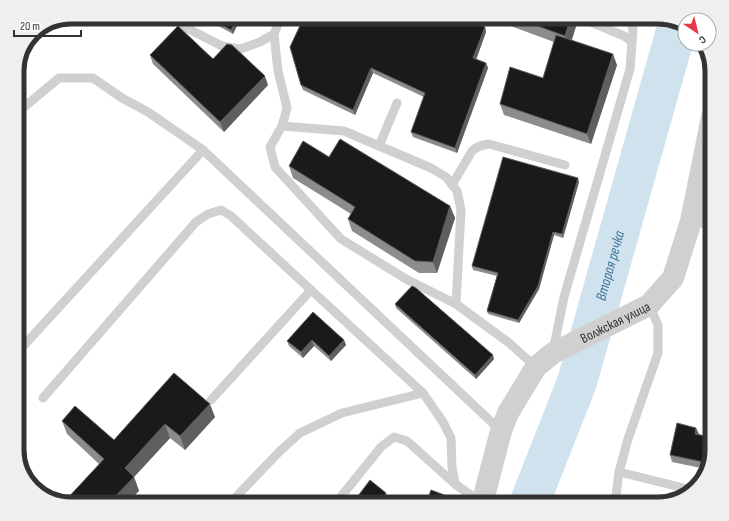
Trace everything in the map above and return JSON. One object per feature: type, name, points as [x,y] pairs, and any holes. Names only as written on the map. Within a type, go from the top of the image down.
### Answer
[{"type":"street","name":"Волжская улица","points":[[484,497],[501,431],[508,412],[536,367],[552,353],[649,305],[673,278],[691,220],[705,151]]},
{"type":"lane","points":[[180,24],[222,46],[240,49],[260,42],[274,34]]},
{"type":"lane","points":[[278,24],[274,34],[278,71],[287,108],[282,126],[270,147],[275,167],[341,239],[406,279],[456,304],[508,342],[536,367]]},
{"type":"lane","points":[[596,24],[617,33],[632,42]]},
{"type":"lane","points":[[552,353],[564,297],[630,69],[633,30],[631,24]]},
{"type":"lane","points":[[24,107],[60,78],[93,78],[122,98],[148,112],[203,150],[501,431]]},
{"type":"lane","points":[[379,146],[397,103]]},
{"type":"lane","points":[[282,126],[344,130],[446,176],[457,191],[460,210],[456,304]]},
{"type":"lane","points":[[452,185],[472,151],[482,145],[489,144],[565,165]]},
{"type":"lane","points":[[24,345],[203,150]]},
{"type":"lane","points":[[42,398],[196,222],[208,214],[221,210],[231,216],[423,393],[443,422],[451,438],[452,467],[455,484]]},
{"type":"lane","points":[[691,220],[705,223]]},
{"type":"lane","points":[[211,400],[311,290]]},
{"type":"lane","points":[[616,497],[619,472],[628,440],[658,353],[658,325],[649,305]]},
{"type":"lane","points":[[236,497],[280,451],[300,433],[342,413],[423,393]]},
{"type":"lane","points":[[341,497],[381,447],[394,437],[407,441],[455,484],[473,497]]},
{"type":"lane","points":[[619,472],[684,488]]},
{"type":"building","points":[[220,24],[234,24],[231,30]]},
{"type":"building","points":[[301,24],[477,24],[485,27],[473,58],[486,63],[455,148],[411,132],[425,93],[371,68],[353,110],[301,85],[290,47]]},
{"type":"building","points":[[532,24],[569,24],[565,36]]},
{"type":"building","points":[[178,26],[213,59],[227,44],[232,45],[265,76],[220,122],[150,55]]},
{"type":"building","points":[[556,35],[613,54],[587,134],[500,104],[510,67],[543,78]]},
{"type":"building","points":[[340,139],[450,206],[433,262],[415,261],[348,219],[355,207],[289,166],[303,141],[329,157]]},
{"type":"building","points":[[503,157],[578,178],[562,234],[553,232],[538,286],[518,320],[487,311],[498,273],[472,266]]},
{"type":"building","points":[[412,286],[493,355],[475,375],[395,304]]},
{"type":"building","points":[[313,312],[344,340],[329,356],[312,340],[301,352],[287,341]]},
{"type":"building","points":[[174,373],[210,404],[180,436],[165,424],[125,468],[134,477],[115,497],[69,497],[104,459],[62,421],[75,406],[114,440]]},
{"type":"building","points":[[677,423],[696,428],[695,434],[705,436],[703,462],[670,455]]},
{"type":"building","points":[[370,480],[386,493],[383,497],[357,497]]},
{"type":"building","points":[[431,490],[450,497],[428,497]]},
{"type":"waterway","name":"Вторая речка","points":[[532,497],[577,382],[677,28]]}]
